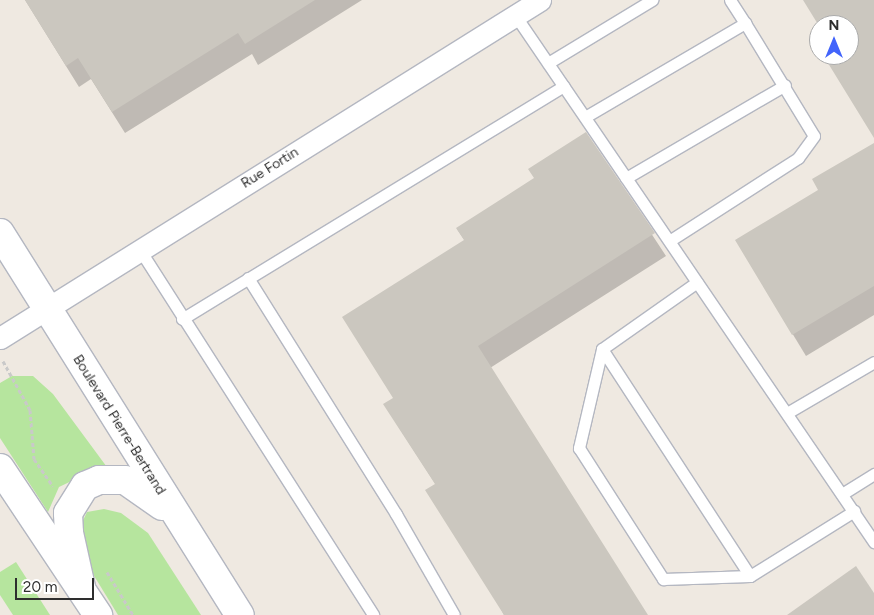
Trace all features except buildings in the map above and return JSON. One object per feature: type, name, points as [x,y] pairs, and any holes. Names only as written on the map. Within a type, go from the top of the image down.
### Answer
[{"type":"main road","name":"Boulevard Pierre-Bertrand","points":[[0,233],[240,615]]},
{"type":"main road","points":[[0,468],[98,615]]},
{"type":"main road","points":[[81,587],[69,533],[68,513],[75,498],[88,484],[105,479],[125,480],[179,520]]},
{"type":"street","name":"Rue Fortin","points":[[0,338],[540,0]]},
{"type":"lane","points":[[548,63],[652,0]]},
{"type":"lane","points":[[669,241],[798,158],[814,136],[785,86],[730,0]]},
{"type":"lane","points":[[515,15],[874,542]]},
{"type":"lane","points":[[585,117],[745,23]]},
{"type":"lane","points":[[182,319],[564,86]]},
{"type":"lane","points":[[626,178],[785,86]]},
{"type":"lane","points":[[140,250],[182,319],[373,615]]},
{"type":"lane","points":[[248,278],[396,514],[454,615]]},
{"type":"lane","points":[[698,282],[602,349],[579,448],[663,579],[750,576],[854,511]]},
{"type":"lane","points":[[602,349],[750,576]]},
{"type":"lane","points":[[787,413],[874,362]]},
{"type":"lane","points":[[842,494],[874,474]]},
{"type":"path","points":[[7,366],[30,410],[34,459],[58,493]]},
{"type":"green space","points":[[12,376],[33,376],[53,394],[115,478],[80,477],[59,487],[48,512],[0,438],[0,383]]},
{"type":"green space","points":[[104,509],[121,513],[148,533],[201,615],[118,615],[88,566],[78,531],[87,512]]},
{"type":"green space","points":[[16,562],[50,615],[13,615],[0,595],[0,572]]}]
